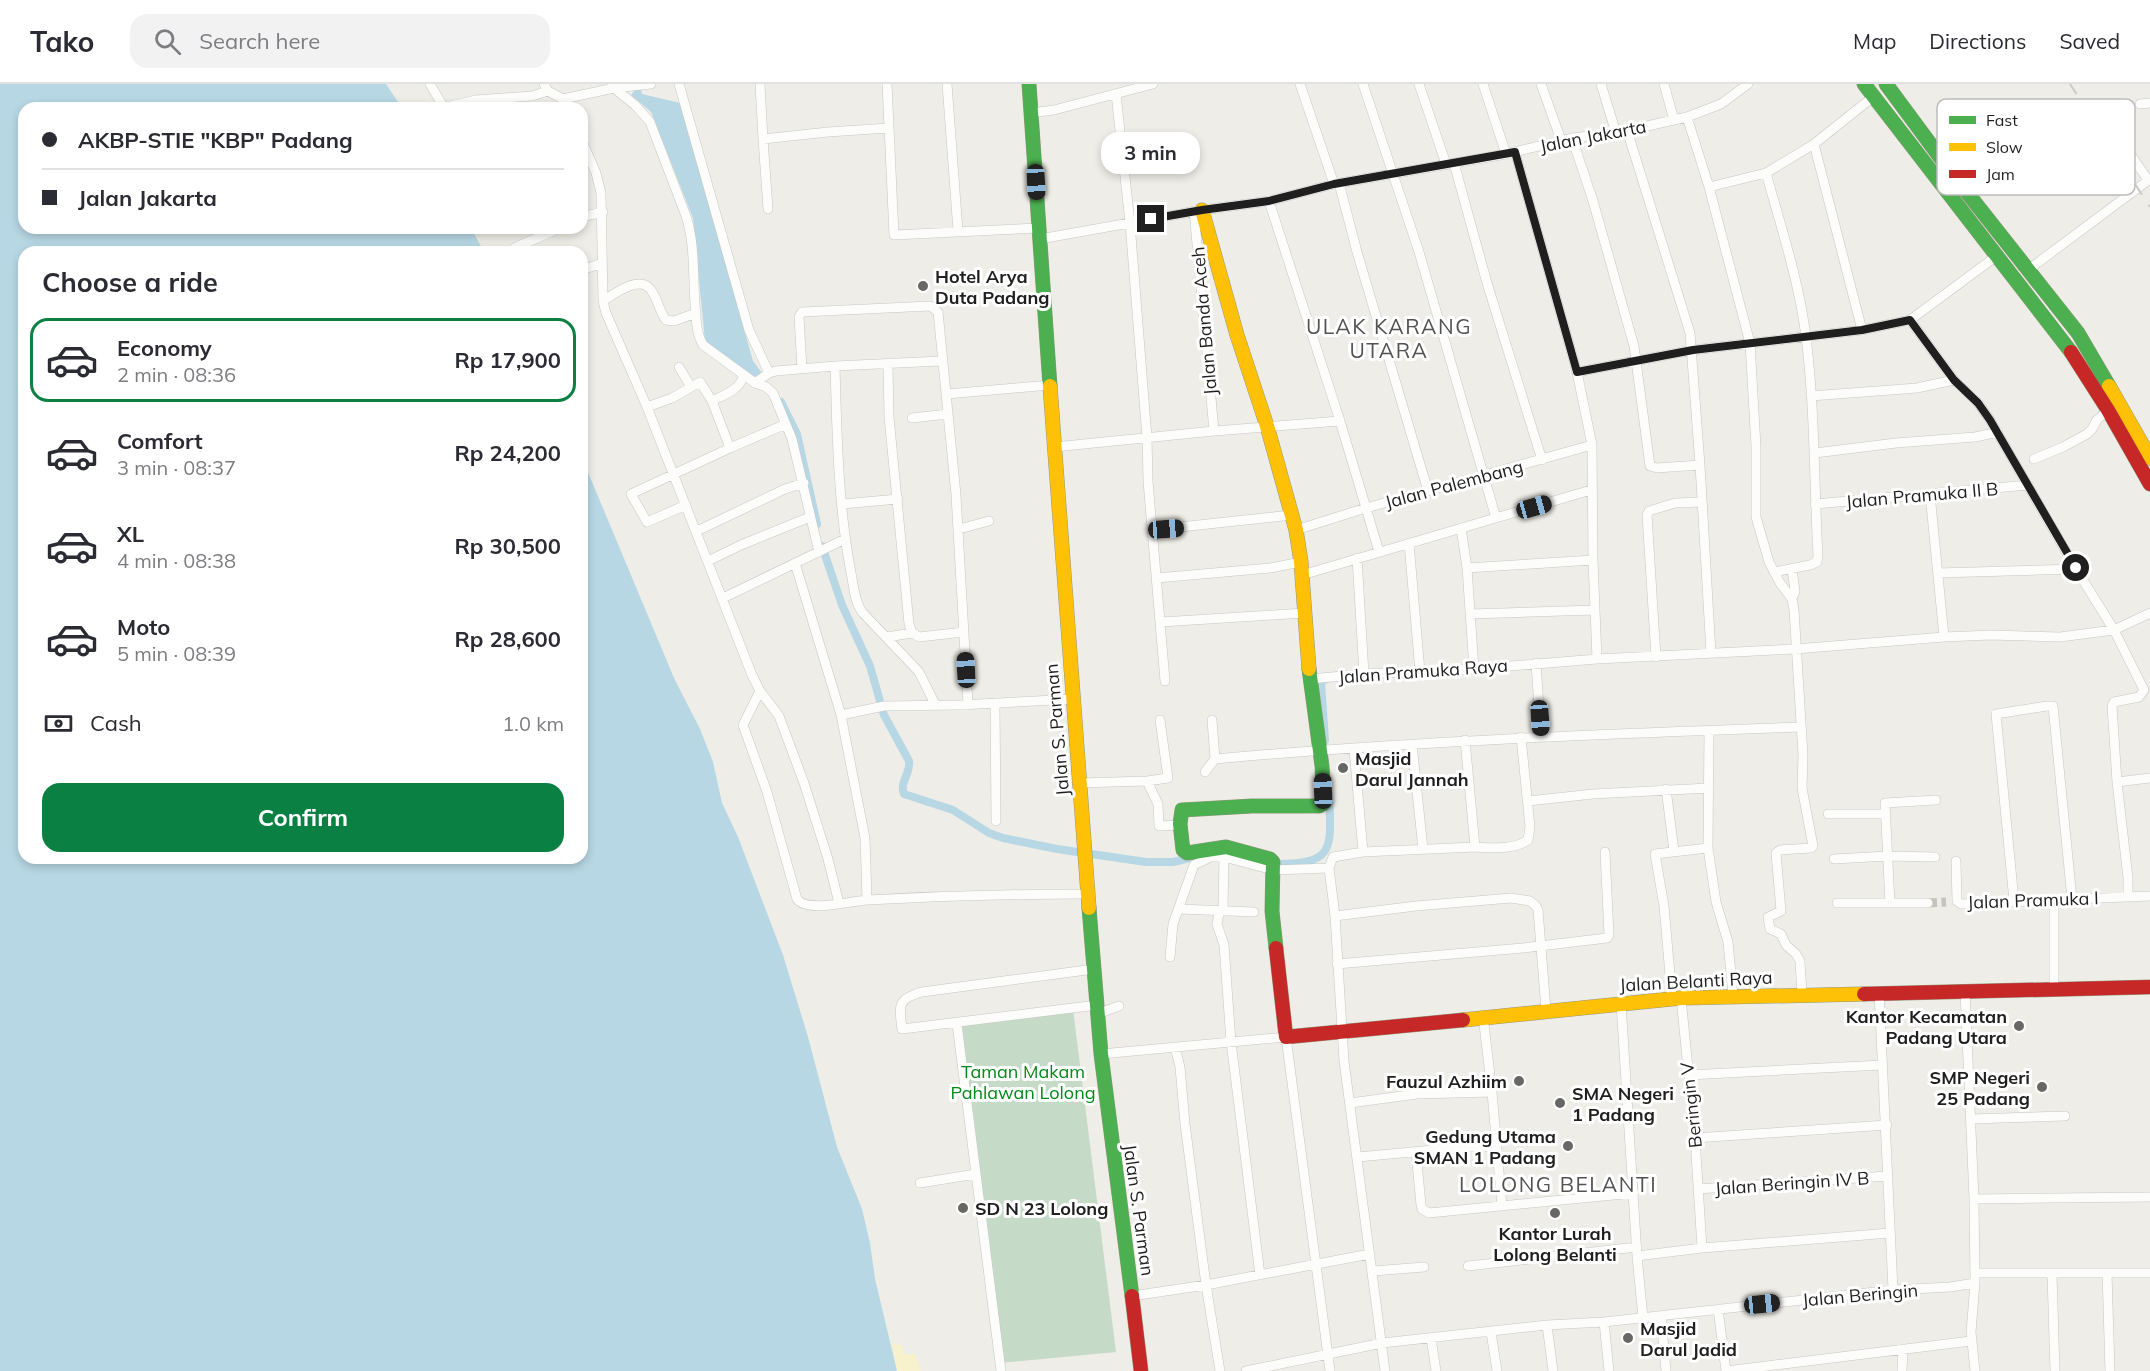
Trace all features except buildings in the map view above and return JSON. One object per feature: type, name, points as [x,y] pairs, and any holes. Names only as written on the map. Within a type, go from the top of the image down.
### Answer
[{"type":"main road","name":"Jalan S. Parman","points":[[1029,84],[1097,1010],[1120,1216],[1141,1371]]},
{"type":"main road","points":[[1864,84],[1937,177]]},
{"type":"main road","points":[[1886,84],[1937,153]]},
{"type":"main road","points":[[1951,195],[2064,341],[2108,410],[2150,484]]},
{"type":"main road","points":[[1969,195],[2078,333],[2150,458]]},
{"type":"main road","points":[[1198,210],[1268,426],[1296,530],[1310,679],[1321,751],[1323,805],[1182,810],[1180,813],[1183,850],[1187,853],[1226,847],[1270,859],[1273,866],[1272,911],[1286,1036]]},
{"type":"main road","name":"Jalan Belanti Raya","points":[[1286,1036],[1677,998],[2150,987]]},
{"type":"street","points":[[430,84],[441,102]]},
{"type":"street","points":[[570,102],[613,86],[650,84]]},
{"type":"street","points":[[679,84],[749,330],[767,375]]},
{"type":"street","points":[[760,84],[768,209]]},
{"type":"street","points":[[763,139],[889,128],[887,84]]},
{"type":"street","points":[[947,84],[958,231]]},
{"type":"street","points":[[1031,113],[1054,110],[1153,84]]},
{"type":"street","points":[[1300,84],[1336,184],[1428,491]]},
{"type":"street","points":[[1363,84],[1419,252],[1496,518]]},
{"type":"street","points":[[1419,84],[1450,164],[1542,460]]},
{"type":"street","points":[[1483,84],[1510,153],[1577,372],[1592,445],[1591,490],[1598,659]]},
{"type":"street","points":[[1541,84],[1561,140]]},
{"type":"street","points":[[1601,84],[1616,133]]},
{"type":"street","points":[[1664,84],[1674,120]]},
{"type":"street","name":"Jalan Jakarta","points":[[889,128],[894,235],[958,231],[1039,233],[1130,223],[1198,210],[1269,201],[1336,184],[1510,153],[1561,140],[1616,133],[1687,117],[1721,104],[1748,84]]},
{"type":"street","points":[[613,86],[650,122],[686,216],[690,230],[699,337],[703,345],[743,375],[773,393],[786,424],[804,483],[810,517],[823,550]]},
{"type":"street","points":[[467,102],[532,96],[546,87],[563,102]]},
{"type":"street","points":[[1116,94],[1130,223],[1152,530],[1166,681]]},
{"type":"street","points":[[1709,187],[1766,173],[1814,144],[1873,96]]},
{"type":"street","points":[[511,97],[512,102]]},
{"type":"street","points":[[1687,117],[1709,187],[1750,343],[1756,447],[1756,517],[1764,548],[1774,572],[1792,599]]},
{"type":"street","points":[[1627,130],[1680,298],[1693,350],[1711,653]]},
{"type":"street","points":[[1572,138],[1593,201],[1637,360],[1650,466],[1657,468],[1700,465]]},
{"type":"street","points":[[1814,144],[1862,330]]},
{"type":"street","points":[[588,156],[600,187],[603,212],[603,301],[606,313],[647,407],[752,675],[760,691],[779,716],[804,783],[839,903]]},
{"type":"street","points":[[2135,159],[2149,179],[2135,190]]},
{"type":"street","points":[[1766,173],[1790,258],[1806,338],[1815,453],[1817,561],[1810,566],[1774,572]]},
{"type":"street","points":[[2028,270],[2128,195]]},
{"type":"street","name":"Jalan Palembang","points":[[1269,201],[1340,421],[1365,508],[1592,445]]},
{"type":"street","name":"Jalan Banda Aceh","points":[[1198,210],[1214,431]]},
{"type":"street","points":[[588,215],[603,212]]},
{"type":"street","points":[[519,246],[546,234]]},
{"type":"street","points":[[1577,372],[1693,350],[1806,338],[1910,320],[1998,255]]},
{"type":"street","points":[[588,268],[602,263]]},
{"type":"street","points":[[603,301],[628,286],[638,284],[651,290],[666,320],[674,321],[696,313]]},
{"type":"street","points":[[802,369],[799,317],[803,312],[933,307],[939,315],[958,529],[968,705]]},
{"type":"street","points":[[1910,320],[1954,380],[1978,403],[1998,432],[2114,630],[2144,690],[2139,697],[2120,700],[2114,702],[2112,706],[2128,897]]},
{"type":"street","points":[[756,383],[767,375],[802,369],[942,361]]},
{"type":"street","points":[[888,365],[889,417],[909,624],[912,633]]},
{"type":"street","points":[[835,366],[836,430],[845,539],[859,608],[919,672],[936,706]]},
{"type":"street","points":[[679,367],[691,387]]},
{"type":"street","points":[[711,401],[738,386],[743,375]]},
{"type":"street","points":[[1810,396],[1917,388],[1954,380]]},
{"type":"street","points":[[647,407],[672,398],[700,382],[711,401],[730,448]]},
{"type":"street","points":[[947,394],[1050,385]]},
{"type":"street","points":[[2034,459],[2087,434],[2108,410]]},
{"type":"street","points":[[912,418],[948,414]]},
{"type":"street","points":[[1054,447],[1340,421]]},
{"type":"street","points":[[686,505],[647,522],[632,494],[786,424]]},
{"type":"street","points":[[1815,453],[1896,443],[1985,436],[1998,432]]},
{"type":"street","points":[[697,531],[785,489],[804,483]]},
{"type":"street","name":"Jalan Pramuka II B","points":[[1815,504],[2028,485]]},
{"type":"street","points":[[1157,578],[1270,568],[1301,568],[1357,558],[1591,490]]},
{"type":"street","points":[[1930,494],[1944,637]]},
{"type":"street","points":[[842,504],[898,499]]},
{"type":"street","points":[[1656,657],[1647,515],[1649,511],[1666,504],[1702,502]]},
{"type":"street","points":[[1296,530],[1365,508],[1379,552]]},
{"type":"street","points":[[1152,530],[1292,515]]},
{"type":"street","points":[[708,561],[810,517]]},
{"type":"street","points":[[958,529],[989,521]]},
{"type":"street","points":[[1461,528],[1467,568],[1474,669]]},
{"type":"street","points":[[723,598],[845,539]]},
{"type":"street","points":[[1409,543],[1420,672]]},
{"type":"street","points":[[1357,558],[1364,674]]},
{"type":"street","points":[[1467,568],[1593,560]]},
{"type":"street","points":[[795,563],[841,715],[865,838],[867,900]]},
{"type":"street","points":[[1792,568],[1795,591],[1792,599],[1801,728],[1802,788],[1813,846],[1812,848],[1780,850],[1776,853],[1781,911],[1768,917],[1770,929],[1781,934],[1786,945],[1798,956],[1802,994]]},
{"type":"street","points":[[1938,573],[2076,568]]},
{"type":"street","points":[[1470,614],[1595,610]]},
{"type":"street","points":[[1161,622],[1304,613]]},
{"type":"street","points":[[2114,630],[2150,614]]},
{"type":"street","name":"Jalan Pramuka Raya","points":[[1310,679],[1598,659],[1795,649],[1944,637],[1991,635],[2060,637],[2114,630]]},
{"type":"street","points":[[886,637],[912,633],[919,637],[964,632]]},
{"type":"street","points":[[1536,663],[1541,737]]},
{"type":"street","points":[[760,691],[749,717],[743,724],[767,792],[797,899],[806,906],[867,900],[1000,894],[1087,894]]},
{"type":"street","points":[[841,715],[884,706],[968,705],[1073,699]]},
{"type":"street","points":[[994,703],[996,821]]},
{"type":"street","points":[[2014,901],[1996,714],[2047,706],[2053,706],[2072,899]]},
{"type":"street","points":[[1080,783],[1168,779],[1160,720]]},
{"type":"street","points":[[1205,772],[1215,759],[1212,720]]},
{"type":"street","points":[[1215,759],[1521,737],[1801,728]]},
{"type":"street","points":[[1708,731],[1708,848],[1716,902],[1728,942],[1733,996]]},
{"type":"street","points":[[1385,1371],[1341,1030],[1335,916],[1329,868],[1333,857],[1363,852],[1496,848],[1520,844],[1528,840],[1530,827],[1521,737]]},
{"type":"street","points":[[1465,740],[1475,848]]},
{"type":"street","points":[[1412,744],[1423,849]]},
{"type":"street","points":[[1354,749],[1363,852]]},
{"type":"street","points":[[2117,782],[2150,778]]},
{"type":"street","points":[[1147,781],[1158,804],[1159,825],[1181,825]]},
{"type":"street","points":[[1528,801],[1666,789],[1709,788]]},
{"type":"street","points":[[1666,789],[1674,851],[1708,848]]},
{"type":"street","points":[[1890,903],[1885,803],[1936,800]]},
{"type":"street","points":[[1828,814],[1886,814]]},
{"type":"street","name":"Beringin V","points":[[1674,851],[1657,853],[1655,856],[1688,1075],[1695,1138],[1702,1248]]},
{"type":"street","points":[[1337,964],[1603,939],[1609,935],[1605,852]]},
{"type":"street","points":[[1170,957],[1173,924],[1194,865],[1211,857],[1224,856],[1273,866],[1329,868]]},
{"type":"street","points":[[1224,856],[1223,909],[1217,924],[1224,945],[1231,1042],[1260,1275]]},
{"type":"street","points":[[1834,859],[1888,856],[1935,857]]},
{"type":"street","name":"Jalan Pramuka I","points":[[1956,861],[1957,901],[1961,904],[2150,896]]},
{"type":"street","points":[[1335,916],[1416,906],[1520,899],[1536,906],[1546,1010]]},
{"type":"street","points":[[2054,900],[2054,988]]},
{"type":"street","points":[[1946,902],[1957,901]]},
{"type":"street","points":[[1837,903],[1928,903]]},
{"type":"street","points":[[1179,909],[1254,912]]},
{"type":"street","points":[[1094,969],[906,996],[901,1004],[902,1029],[1119,1006]]},
{"type":"street","points":[[1965,991],[1974,1199],[1975,1278],[1971,1341],[1974,1371]]},
{"type":"street","points":[[1879,992],[1893,1290]]},
{"type":"street","points":[[1621,1003],[1643,1318]]},
{"type":"street","points":[[1483,1016],[1502,1206]]},
{"type":"street","points":[[957,1024],[1001,1371]]},
{"type":"street","points":[[1101,1054],[1286,1036],[1330,1371]]},
{"type":"street","points":[[1174,1047],[1180,1067],[1206,1285],[1220,1371]]},
{"type":"street","points":[[1688,1075],[1882,1065]]},
{"type":"street","points":[[1350,1103],[1417,1094],[1492,1092]]},
{"type":"street","points":[[1971,1119],[2065,1116]]},
{"type":"street","points":[[1695,1138],[1887,1125]]},
{"type":"street","points":[[1358,1156],[1465,1147],[1496,1147]]},
{"type":"street","points":[[1416,1152],[1421,1205],[1425,1212],[1429,1213],[1634,1193]]},
{"type":"street","points":[[920,1183],[976,1174]]},
{"type":"street","name":"Jalan Beringin IV B","points":[[1698,1189],[1887,1176]]},
{"type":"street","points":[[1974,1199],[2150,1197]]},
{"type":"street","points":[[1468,1266],[1890,1233]]},
{"type":"street","points":[[1132,1296],[1206,1285],[1370,1254]]},
{"type":"street","points":[[1373,1271],[1424,1267]]},
{"type":"street","points":[[2107,1273],[2110,1371]]},
{"type":"street","name":"Jalan Beringin","points":[[1246,1371],[1328,1356],[1382,1343],[1547,1325],[1643,1318],[1893,1290],[1950,1287],[1975,1278],[2150,1273]]},
{"type":"street","points":[[2052,1274],[2055,1371]]},
{"type":"street","points":[[1718,1309],[1726,1371],[1971,1341]]},
{"type":"street","points":[[1661,1316],[1666,1371]]},
{"type":"street","points":[[1604,1322],[1609,1371]]},
{"type":"street","points":[[1547,1325],[1553,1371]]},
{"type":"street","points":[[1491,1332],[1497,1371]]},
{"type":"street","points":[[1431,1338],[1436,1371]]},
{"type":"street","points":[[1902,1371],[1903,1349]]},
{"type":"sand","points":[[892,1343],[902,1346],[904,1355],[914,1353],[921,1371],[897,1371]]},
{"type":"green space","name":"Taman Makam Pahlawan Lolong","points":[[1073,1009],[1116,1352],[1000,1363],[956,1025]]},
{"type":"water","points":[[0,84],[386,84],[398,102],[18,102],[18,234],[474,234],[481,246],[18,246],[18,864],[588,864],[588,472],[674,678],[700,729],[713,762],[722,803],[738,837],[783,955],[808,1037],[837,1147],[862,1209],[875,1279],[897,1371],[0,1371]]},
{"type":"water","points":[[633,84],[640,84],[642,94],[680,103],[753,361],[762,373],[754,377],[705,341],[693,218],[651,112],[631,95],[634,91]]},
{"type":"waterway","points":[[781,402],[797,434],[817,524]]},
{"type":"waterway","points":[[822,546],[842,605],[870,666],[884,715],[909,761],[903,786],[904,794],[953,810],[989,833],[1003,838],[1057,849],[1146,862],[1173,862],[1194,857]]},
{"type":"waterway","points":[[1325,740],[1321,683],[1329,678]]},
{"type":"waterway","points":[[1270,864],[1307,862],[1318,858],[1325,851],[1329,842],[1330,830],[1329,795]]},
{"type":"tunnel","points":[[1928,903],[1946,902]]},
{"type":"railway","points":[[2070,84],[2080,99]]},
{"type":"railway","points":[[2135,184],[2150,207]]},
{"type":"traffic: fast","points":[[1029,84],[1050,386]]},
{"type":"traffic: fast","points":[[1864,84],[1937,179]]},
{"type":"traffic: fast","points":[[1886,84],[1937,153]]},
{"type":"traffic: fast","points":[[1950,195],[2071,352]]},
{"type":"traffic: fast","points":[[1969,195],[2078,333],[2109,386]]},
{"type":"traffic: fast","points":[[1276,948],[1272,911],[1273,862],[1270,859],[1226,847],[1187,853],[1183,850],[1180,824],[1182,810],[1252,806],[1319,806],[1324,803],[1322,766],[1309,669]]},
{"type":"traffic: fast","points":[[1089,908],[1101,1054],[1132,1296]]},
{"type":"traffic: slow","points":[[1202,210],[1296,530],[1301,562],[1309,669]]},
{"type":"traffic: slow","points":[[1050,386],[1089,908]]},
{"type":"traffic: slow","points":[[2109,386],[2150,458]]},
{"type":"traffic: slow","points":[[1463,1020],[1681,998],[1864,994]]},
{"type":"traffic: jam","points":[[2071,352],[2108,410],[2150,484]]},
{"type":"traffic: jam","points":[[1276,948],[1286,1037],[1463,1020]]},
{"type":"traffic: jam","points":[[1864,994],[2150,987]]},
{"type":"traffic: jam","points":[[1132,1296],[1141,1371]]},
{"type":"place","name":"Hotel Arya Duta Padang","points":[[923,286]]},
{"type":"place","name":"Masjid Darul Jannah","points":[[1343,768]]},
{"type":"place","name":"Kantor Kecamatan Padang Utara","points":[[2019,1026]]},
{"type":"place","name":"Fauzul Azhiim","points":[[1519,1081]]},
{"type":"place","name":"SMP Negeri 25 Padang","points":[[2042,1087]]},
{"type":"place","name":"SMA Negeri 1 Padang","points":[[1560,1103]]},
{"type":"place","name":"Gedung Utama SMAN 1 Padang","points":[[1568,1146]]},
{"type":"place","name":"SD N 23 Lolong","points":[[963,1208]]},
{"type":"place","name":"Kantor Lurah Lolong Belanti","points":[[1555,1213]]},
{"type":"place","name":"Masjid Darul Jadid","points":[[1628,1338]]},
{"type":"district","name":"ULAK KARANG UTARA","points":[[1389,338]]},
{"type":"district","name":"LOLONG BELANTI","points":[[1558,1184]]},
{"type":"route","points":[[1151,219],[1269,201],[1334,184],[1515,152],[1577,372],[1693,350],[1806,338],[1910,320],[1954,380],[1978,403],[1990,420],[2076,568]]}]
